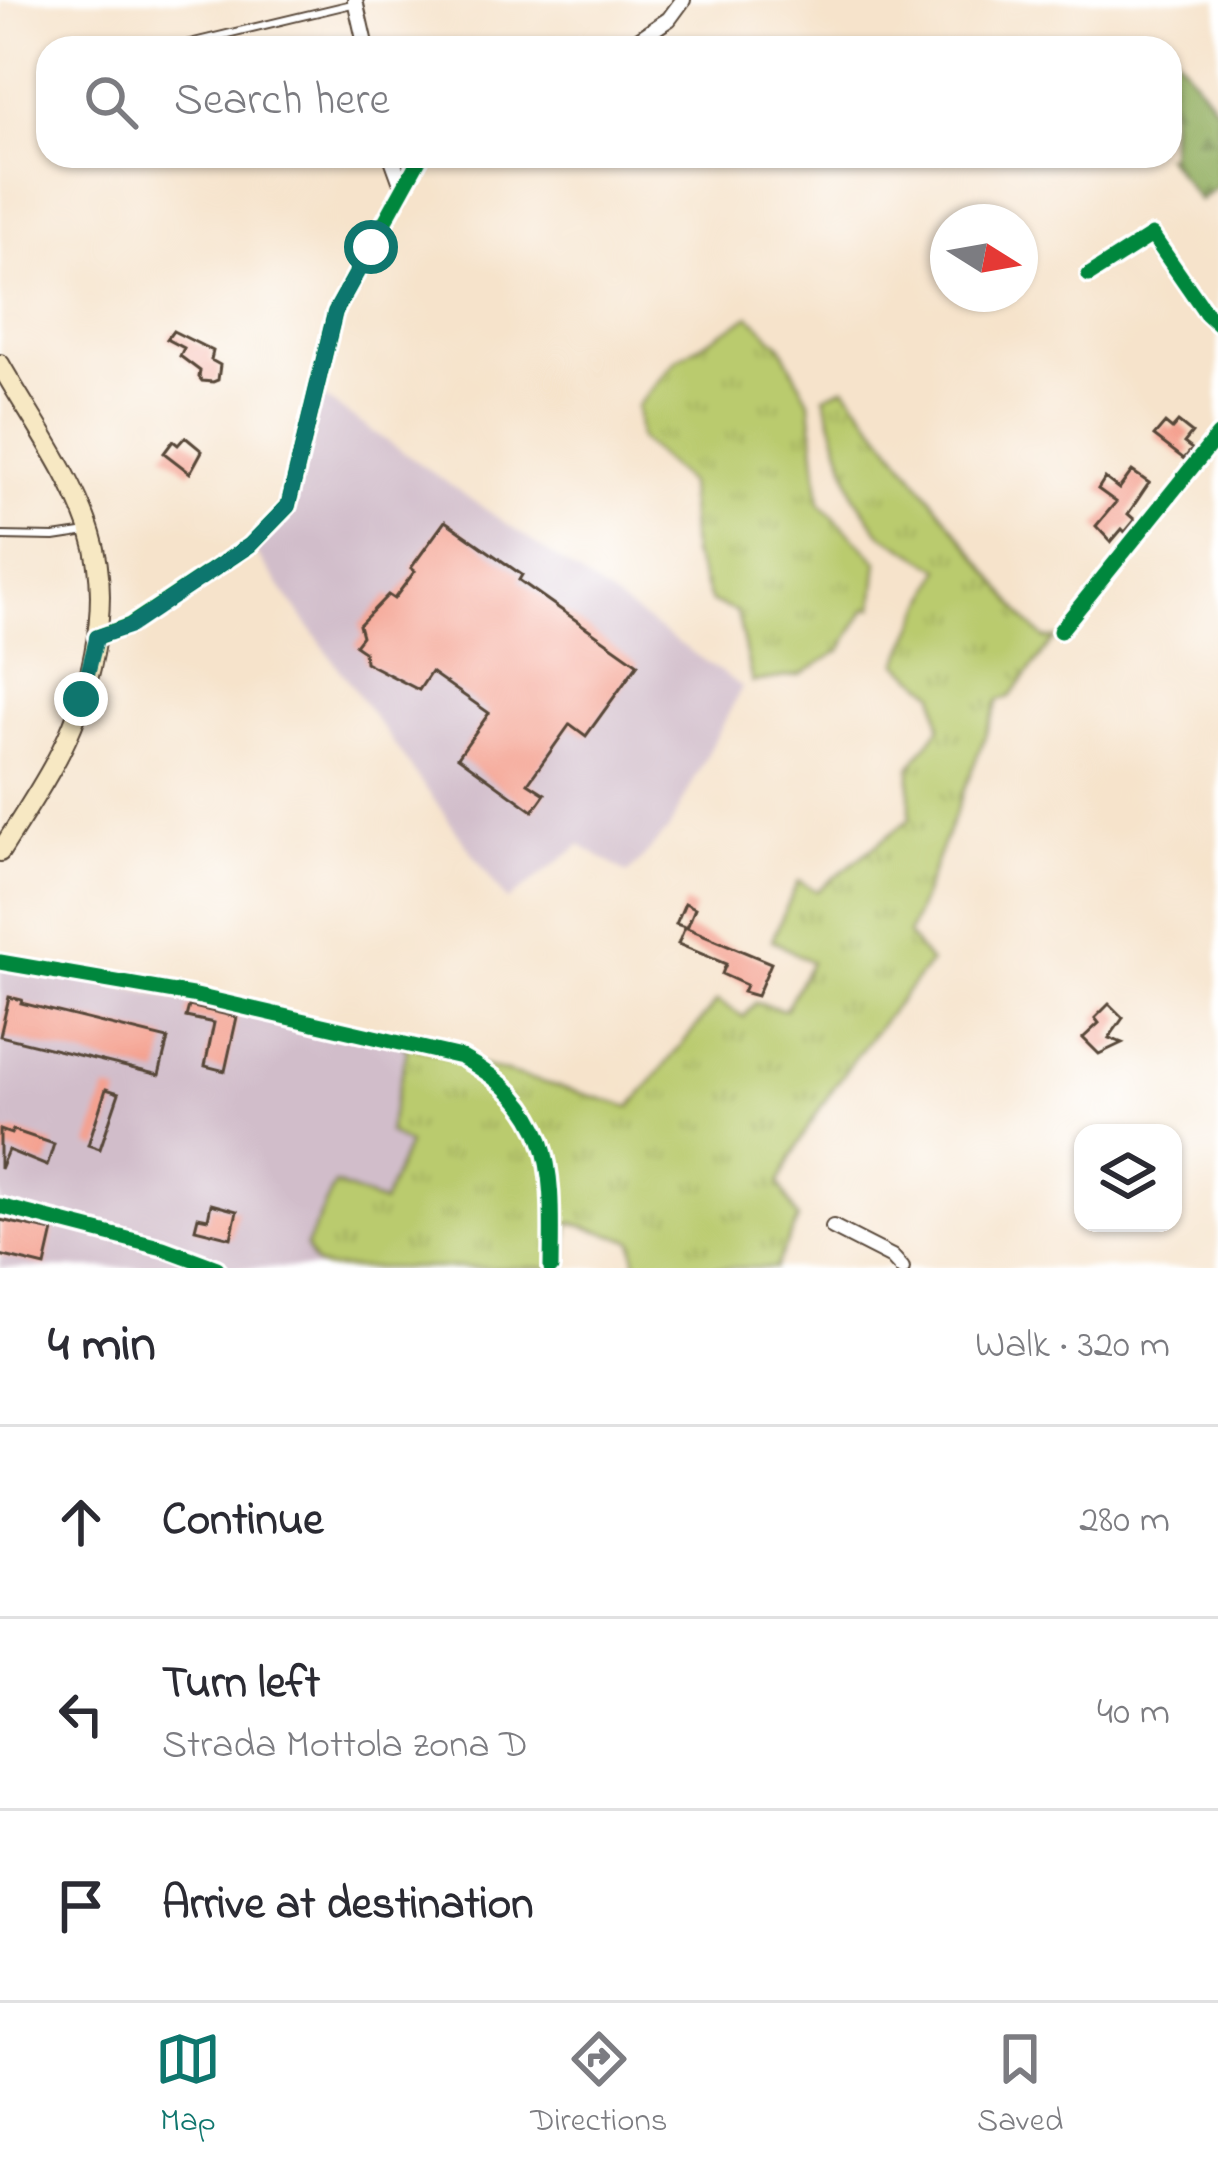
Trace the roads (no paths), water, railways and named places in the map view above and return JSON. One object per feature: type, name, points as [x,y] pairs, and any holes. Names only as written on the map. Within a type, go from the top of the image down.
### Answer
[{"type":"main road","points":[[0,364],[74,493],[91,531],[100,568],[97,637],[81,699],[55,762],[0,852]]},
{"type":"street","points":[[644,36],[669,19],[683,0]]},
{"type":"street","points":[[355,2],[363,36]]},
{"type":"street","points":[[395,168],[403,190]]},
{"type":"street","points":[[97,637],[130,626],[250,545],[288,506],[335,312],[415,168]]},
{"type":"street","points":[[1089,275],[1152,235],[1218,324]]},
{"type":"street","points":[[1060,631],[1218,435]]},
{"type":"street","points":[[0,962],[192,994],[461,1057],[485,1070],[524,1106],[544,1144],[552,1184],[550,1268]]},
{"type":"street","points":[[0,1206],[163,1248],[217,1268]]},
{"type":"street","points":[[833,1228],[892,1257],[902,1268]]},
{"type":"lane","points":[[218,36],[355,2]]},
{"type":"lane","points":[[0,536],[54,537],[91,531]]}]
